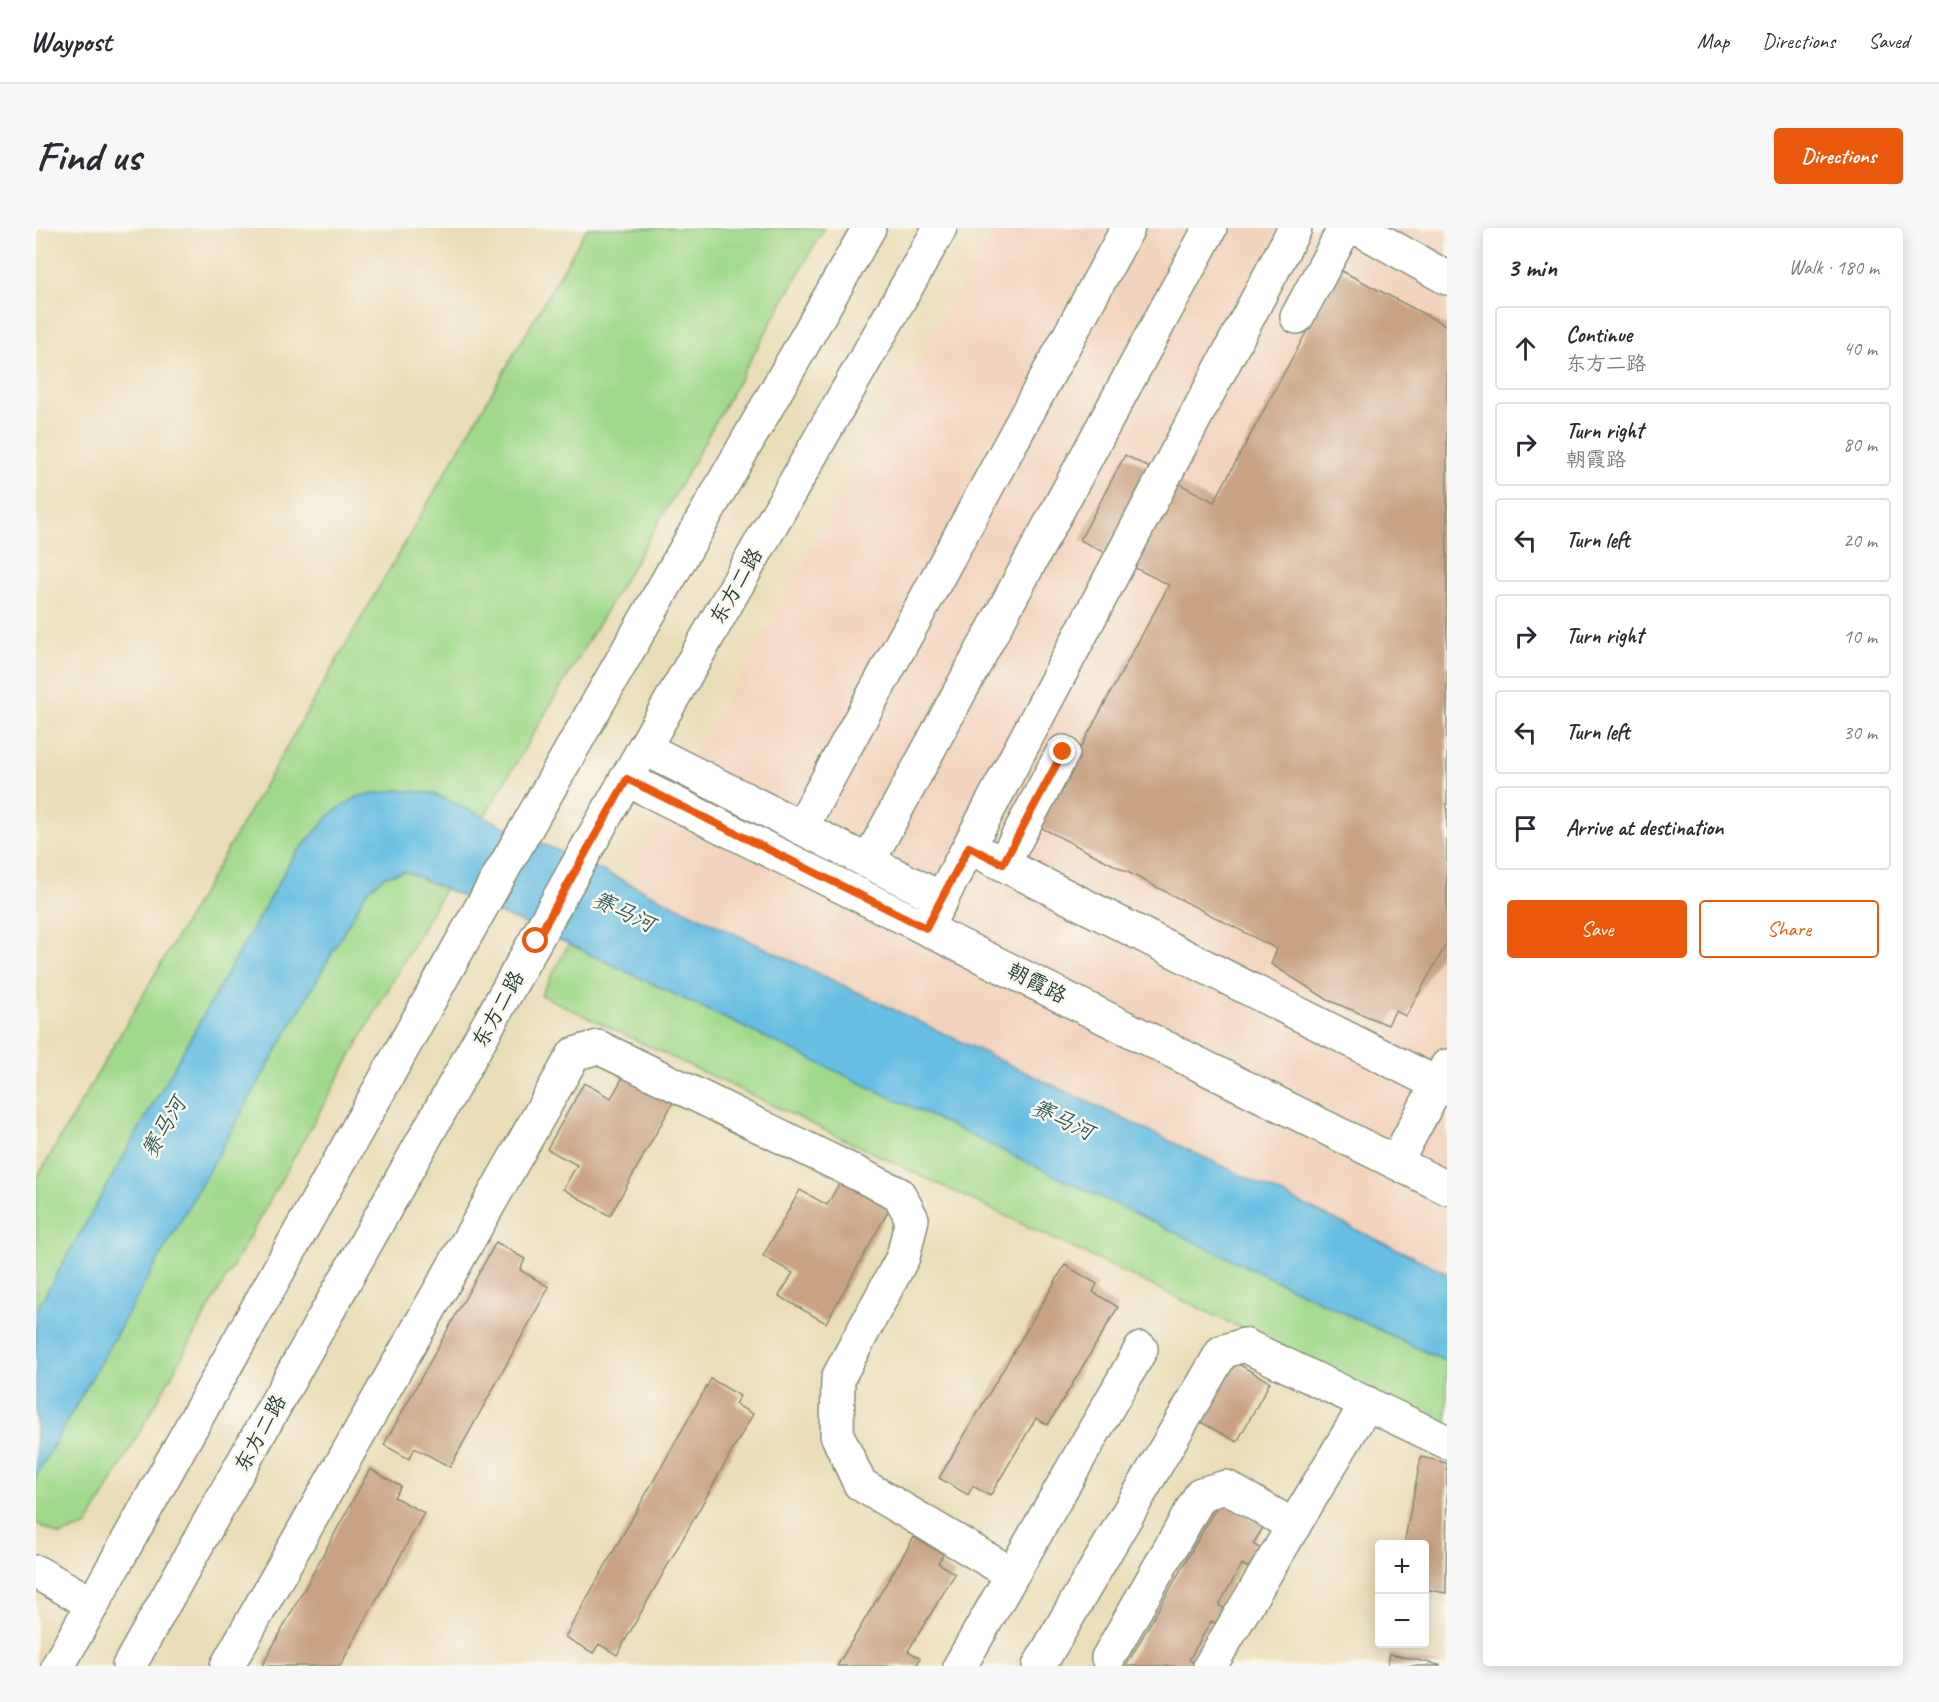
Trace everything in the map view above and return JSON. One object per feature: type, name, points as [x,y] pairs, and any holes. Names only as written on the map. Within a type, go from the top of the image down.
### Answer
[{"type":"main road","points":[[58,1666],[478,913],[869,228]]},
{"type":"main road","name":"东方二路","points":[[129,1666],[586,850],[940,228]]},
{"type":"main road","points":[[801,828],[1128,228]]},
{"type":"main road","points":[[868,862],[1210,228]]},
{"type":"main road","points":[[926,928],[1295,228]]},
{"type":"main road","points":[[1297,317],[1345,228]]},
{"type":"main road","points":[[1358,228],[1447,278]]},
{"type":"main road","points":[[644,748],[942,899]]},
{"type":"main road","points":[[1003,864],[1063,752]]},
{"type":"main road","name":"朝霞路","points":[[627,779],[1447,1188]]},
{"type":"main road","points":[[969,847],[1444,1080],[1396,1162]]},
{"type":"main road","points":[[227,1666],[574,1054],[598,1047],[899,1194],[912,1219],[903,1257],[838,1378],[837,1435],[860,1484],[1012,1574]]},
{"type":"main road","points":[[1039,1666],[1222,1352],[1244,1346],[1447,1442]]},
{"type":"main road","points":[[960,1666],[1141,1349]]},
{"type":"main road","points":[[1210,1666],[1367,1403]]},
{"type":"main road","points":[[1108,1658],[1201,1494],[1226,1487],[1294,1526]]},
{"type":"main road","points":[[36,1572],[93,1604]]},
{"type":"shaded area","points":[[994,228],[1447,228],[1447,1273],[624,881]]},
{"type":"green space","points":[[587,228],[824,228],[677,491],[484,817],[432,793],[333,812],[293,857],[36,1311],[36,1180]]},
{"type":"green space","points":[[406,871],[445,888],[87,1526],[60,1536],[36,1523],[36,1476],[367,891],[385,876]]},
{"type":"green space","points":[[569,944],[1447,1362],[1447,1426],[541,995]]},
{"type":"water","name":"赛马河","points":[[399,790],[432,793],[624,881],[1447,1273],[1447,1362],[569,944],[405,871],[385,876],[367,891],[36,1476],[36,1311],[293,857],[333,812],[359,796]]},
{"type":"building","points":[[1340,270],[1447,326],[1447,943],[1406,1016],[1395,1011],[1388,1025],[1328,1000],[1271,964],[1277,949],[1038,826],[1169,585],[1080,540],[1125,455],[1214,502]]},
{"type":"building","points":[[626,1072],[675,1099],[610,1216],[563,1189],[577,1165],[547,1149],[584,1083],[611,1098]]},
{"type":"building","points":[[842,1179],[891,1206],[826,1323],[779,1296],[793,1273],[763,1256],[800,1190],[827,1205]]},
{"type":"building","points":[[496,1242],[525,1259],[520,1270],[549,1287],[450,1467],[415,1448],[409,1459],[384,1445]]},
{"type":"building","points":[[1065,1265],[1097,1284],[1093,1292],[1118,1307],[1048,1425],[1036,1418],[990,1496],[973,1486],[968,1495],[939,1478]]},
{"type":"building","points":[[1231,1360],[1270,1382],[1237,1442],[1197,1420]]},
{"type":"building","points":[[711,1379],[740,1396],[735,1404],[753,1414],[617,1655],[599,1644],[593,1653],[565,1637]]},
{"type":"building","points":[[1421,1457],[1447,1463],[1446,1593],[1429,1590],[1429,1540],[1405,1540]]},
{"type":"building","points":[[370,1469],[401,1486],[394,1497],[424,1513],[340,1666],[262,1666]]},
{"type":"building","points":[[1220,1501],[1264,1526],[1253,1544],[1263,1550],[1252,1570],[1242,1564],[1219,1605],[1226,1610],[1217,1624],[1211,1621],[1189,1660],[1194,1663],[1193,1666],[1126,1666]]},
{"type":"building","points":[[914,1537],[943,1554],[938,1563],[955,1574],[908,1651],[920,1658],[916,1666],[837,1666]]},
{"type":"building","points":[[1390,1654],[1440,1665],[1440,1666],[1387,1666]]},
{"type":"route","points":[[536,941],[627,779],[926,928],[969,847],[1003,864],[1063,752]]}]
